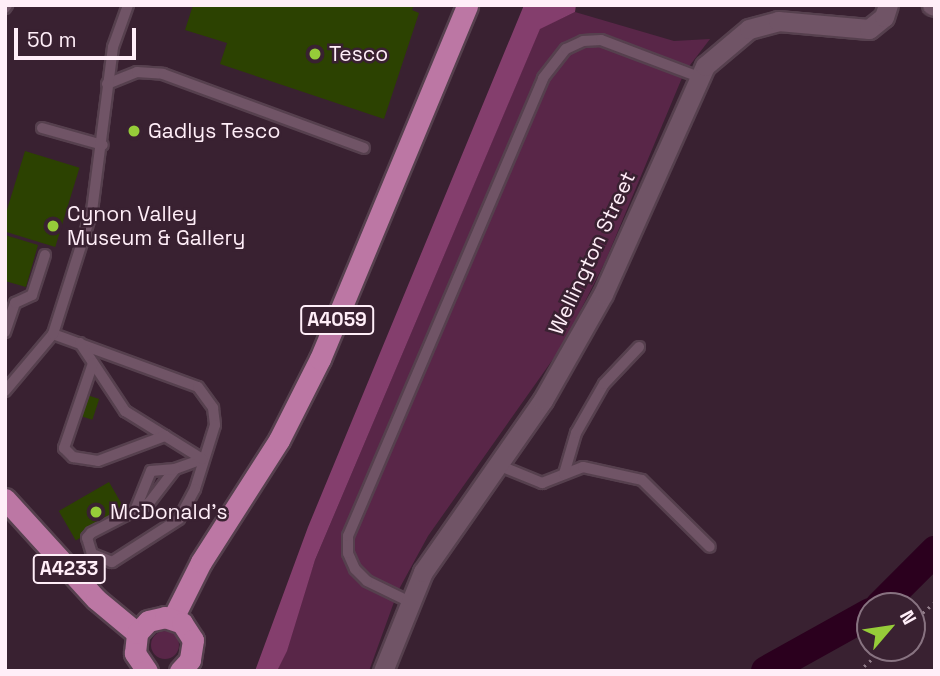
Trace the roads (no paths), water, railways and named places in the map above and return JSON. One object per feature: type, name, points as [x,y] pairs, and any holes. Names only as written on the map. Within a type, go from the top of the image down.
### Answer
[{"type":"main road","name":"A4059","points":[[173,618],[201,562],[279,440],[320,359],[467,5]]},
{"type":"main road","name":"A4233","points":[[5,499],[96,599],[137,633]]},
{"type":"main road","points":[[147,671],[135,653],[137,633],[156,618],[173,618],[192,640],[190,660],[180,671]]},
{"type":"street","name":"Wellington Street","points":[[383,671],[410,602],[448,531],[543,400],[603,294],[705,65],[749,29],[778,22],[869,29],[884,17],[888,5]]},
{"type":"lane","points":[[5,391],[53,334],[92,211],[103,145],[107,84],[113,47],[128,5]]},
{"type":"lane","points":[[410,602],[367,581],[355,569],[348,553],[348,536],[542,79],[566,49],[583,41],[601,40],[699,77]]},
{"type":"lane","points":[[107,84],[137,72],[163,74],[364,148]]},
{"type":"lane","points":[[42,128],[103,145]]},
{"type":"lane","points":[[5,332],[15,303],[32,295],[45,255]]},
{"type":"lane","points":[[53,334],[198,387],[212,408],[215,425],[202,459],[195,489],[179,519],[112,562],[92,554],[86,538],[154,497],[175,468]]},
{"type":"lane","points":[[80,343],[125,411],[202,459]]},
{"type":"lane","points":[[564,474],[576,433],[604,384],[639,347]]},
{"type":"lane","points":[[93,363],[64,448],[73,457],[98,461],[165,436]]},
{"type":"lane","points":[[136,508],[151,471],[175,468],[202,459]]},
{"type":"lane","points":[[498,465],[542,483],[583,467],[642,480],[710,547]]},
{"type":"waterway","points":[[894,592],[935,551]]},
{"type":"waterway","points":[[766,671],[856,621]]},
{"type":"place","name":"Tesco","points":[[315,54]]},
{"type":"place","name":"Gadlys Tesco","points":[[134,131]]},
{"type":"place","name":"Cynon Valley Museum & Gallery","points":[[53,226]]},
{"type":"place","name":"McDonald's","points":[[96,512]]}]
